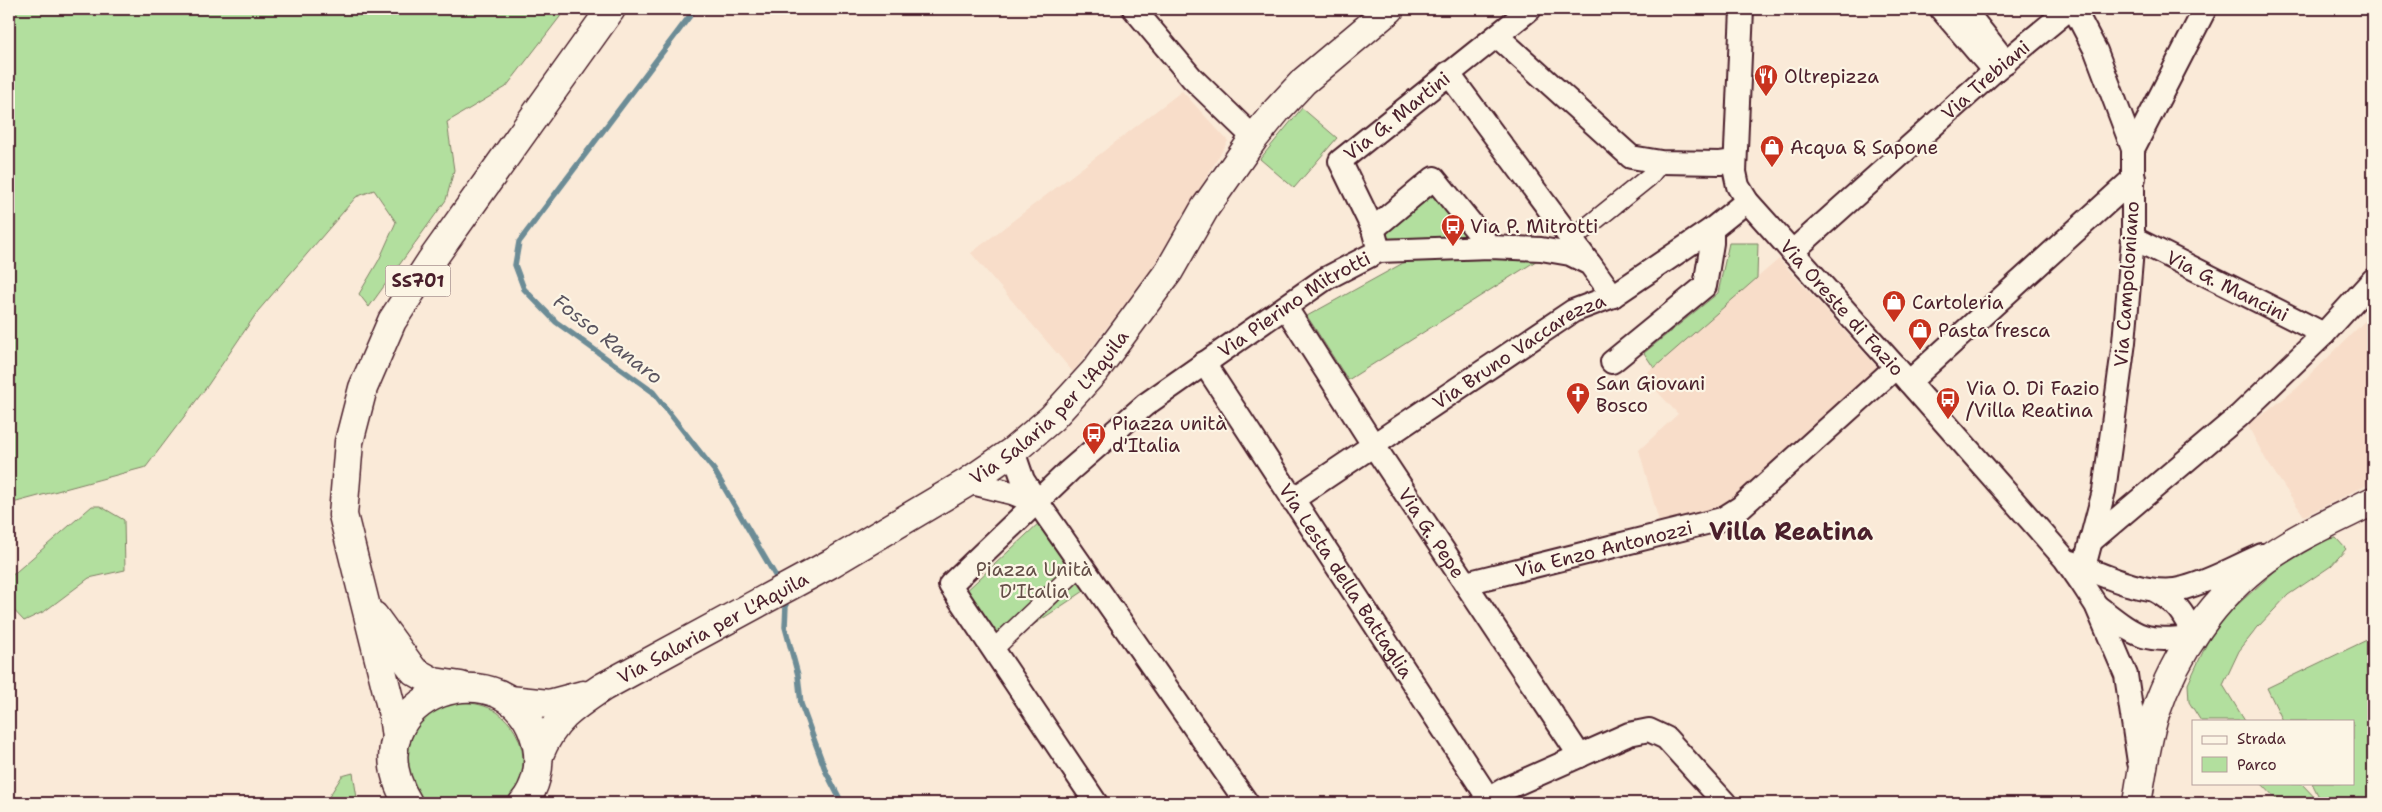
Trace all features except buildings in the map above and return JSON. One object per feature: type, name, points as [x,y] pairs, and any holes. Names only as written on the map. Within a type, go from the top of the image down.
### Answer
[{"type":"main road","name":"SS701","points":[[394,751],[393,715],[344,515],[349,442],[366,380],[392,321],[426,269],[611,9]]},
{"type":"main road","name":"Via Salaria per L'Aquila","points":[[535,785],[546,737],[558,721],[576,704],[603,687],[830,564],[968,482],[1013,451],[1052,418],[1095,371],[1169,271],[1205,208],[1254,138],[1304,81],[1390,9]]},
{"type":"main road","points":[[2137,803],[2155,715],[2178,660],[2211,612],[2232,589],[2266,559],[2299,538],[2373,501]]},
{"type":"main road","name":"SS701","points":[[364,597],[377,623],[414,671],[434,682],[461,686]]},
{"type":"main road","points":[[386,803],[394,751],[405,718],[420,702],[439,691],[461,686],[486,689],[509,700],[524,715],[534,734],[535,785]]},
{"type":"main road","name":"Via Salaria per L'Aquila","points":[[509,700],[549,704],[574,698],[603,687]]},
{"type":"main road","points":[[394,751],[398,786],[408,803]]},
{"type":"street","points":[[1134,9],[1192,78],[1254,138]]},
{"type":"street","name":"Via G. Martini","points":[[1379,251],[1373,229],[1340,161],[1530,9]]},
{"type":"street","name":"Via Oreste di Fazio","points":[[1742,9],[1735,161],[1738,186],[1747,201],[1792,252],[2075,563],[2096,605]]},
{"type":"street","points":[[1941,9],[2000,66]]},
{"type":"street","points":[[1964,9],[2000,66]]},
{"type":"street","name":"Via Trebiani","points":[[1792,252],[2000,66],[2068,9]]},
{"type":"street","name":"Via Campoloniano","points":[[2074,9],[2096,51],[2133,149],[2134,178],[2133,238],[2124,342],[2104,490],[2090,541],[2075,563]]},
{"type":"street","points":[[2133,149],[2205,9]]},
{"type":"street","points":[[1497,36],[1631,158],[1661,162],[1720,163],[1735,161]]},
{"type":"street","points":[[1448,73],[1590,264]]},
{"type":"street","points":[[1572,239],[1649,177],[1661,162]]},
{"type":"street","points":[[1373,229],[1434,178],[1490,247]]},
{"type":"street","name":"Via Enzo Antonozzi","points":[[1466,583],[1722,519],[1741,507],[1903,374],[2134,178]]},
{"type":"street","name":"Via Bruno Vaccarezza","points":[[1292,500],[1573,311],[1613,296],[1712,229],[1747,201]]},
{"type":"street","points":[[1612,362],[1705,286],[1712,243],[1712,229]]},
{"type":"street","name":"Via G. Mancini","points":[[2133,238],[2324,334]]},
{"type":"street","name":"Via Pierino Mitrotti","points":[[992,648],[950,585],[1038,503],[1069,471],[1145,405],[1326,279],[1379,251],[1490,247],[1550,250],[1570,254],[1590,264],[1613,296]]},
{"type":"street","points":[[2090,541],[2239,416],[2324,334],[2373,280]]},
{"type":"street","name":"Via G. Pepe","points":[[1286,308],[1374,446],[1580,756]]},
{"type":"street","name":"Via Lesta della Battaglia","points":[[1204,363],[1485,801]]},
{"type":"street","points":[[1013,451],[1023,480],[1038,503],[1247,803]]},
{"type":"street","points":[[968,482],[1012,493],[1038,503]]},
{"type":"street","points":[[2154,590],[2183,589],[2299,538]]},
{"type":"street","points":[[2075,563],[2154,590],[2172,601],[2184,614],[2194,636],[2157,640],[2139,636],[2096,605]]},
{"type":"street","points":[[1082,564],[1001,642],[992,648],[1096,803]]},
{"type":"street","points":[[2096,605],[2126,675],[2141,776]]},
{"type":"street","points":[[1485,801],[1505,789],[1629,734],[1649,730],[1666,738],[1725,803]]},
{"type":"shaded area","points":[[1182,91],[1228,141],[1151,270],[1073,372],[971,253]]},
{"type":"shaded area","points":[[1779,259],[1879,369],[1730,506],[1660,525],[1639,450],[1678,414],[1643,376]]},
{"type":"shaded area","points":[[2373,313],[2373,482],[2304,516],[2266,460],[2247,424],[2268,411],[2296,389]]},
{"type":"green space","points":[[9,9],[566,9],[506,87],[447,122],[454,170],[446,200],[369,307],[359,294],[379,260],[396,222],[374,190],[356,197],[258,311],[208,385],[146,467],[9,504]]},
{"type":"green space","points":[[1302,108],[1337,138],[1294,188],[1260,159]]},
{"type":"green space","points":[[1437,193],[1472,239],[1391,241],[1384,232]]},
{"type":"green space","points":[[1729,243],[1758,243],[1757,278],[1654,368],[1644,353],[1718,293]]},
{"type":"green space","points":[[1530,255],[1539,259],[1348,380],[1307,316],[1405,262]]},
{"type":"green space","points":[[92,506],[100,506],[124,520],[125,570],[89,578],[45,611],[24,621],[9,605],[9,578]]},
{"type":"green space","name":"Piazza Unità D'Italia","points":[[1041,521],[1087,589],[1000,647],[963,594]]},
{"type":"green space","points":[[2336,538],[2346,549],[2331,566],[2288,595],[2258,627],[2239,651],[2223,685],[2244,720],[2200,720],[2189,702],[2188,684],[2207,643],[2227,614],[2292,556],[2320,540]]},
{"type":"green space","points":[[2373,637],[2373,803],[2322,803],[2312,784],[2354,784],[2354,720],[2283,720],[2267,688]]},
{"type":"green space","points":[[461,702],[480,705],[497,712],[515,732],[523,756],[523,769],[514,793],[506,803],[421,803],[413,791],[405,756],[408,739],[412,731],[418,723],[434,712]]},
{"type":"green space","points":[[353,773],[357,798],[355,803],[325,803],[342,776]]},
{"type":"green space","points":[[2262,784],[2302,784],[2320,803],[2280,803]]},
{"type":"waterway","name":"Fosso Ranaro","points":[[695,9],[519,242],[515,265],[524,289],[556,322],[653,392],[714,470],[779,582]]},
{"type":"waterway","name":"Fosso Ranaro","points":[[784,598],[786,605],[785,627],[798,675],[801,704],[826,772],[842,803]]},
{"type":"place","name":"Oltrepizza","points":[[1766,97]]},
{"type":"place","name":"Acqua & Sapone","points":[[1772,168]]},
{"type":"place","name":"Via P. Mitrotti","points":[[1453,247]]},
{"type":"place","name":"Cartoleria","points":[[1894,323]]},
{"type":"place","name":"Pasta fresca","points":[[1920,351]]},
{"type":"place","name":"San Giovani Bosco","points":[[1578,415]]},
{"type":"place","name":"Via O. Di Fazio /Villa Reatina","points":[[1948,420]]},
{"type":"place","name":"Piazza unità d'Italia","points":[[1094,455]]},
{"type":"district","name":"Villa Reatina","points":[[1791,532]]}]
